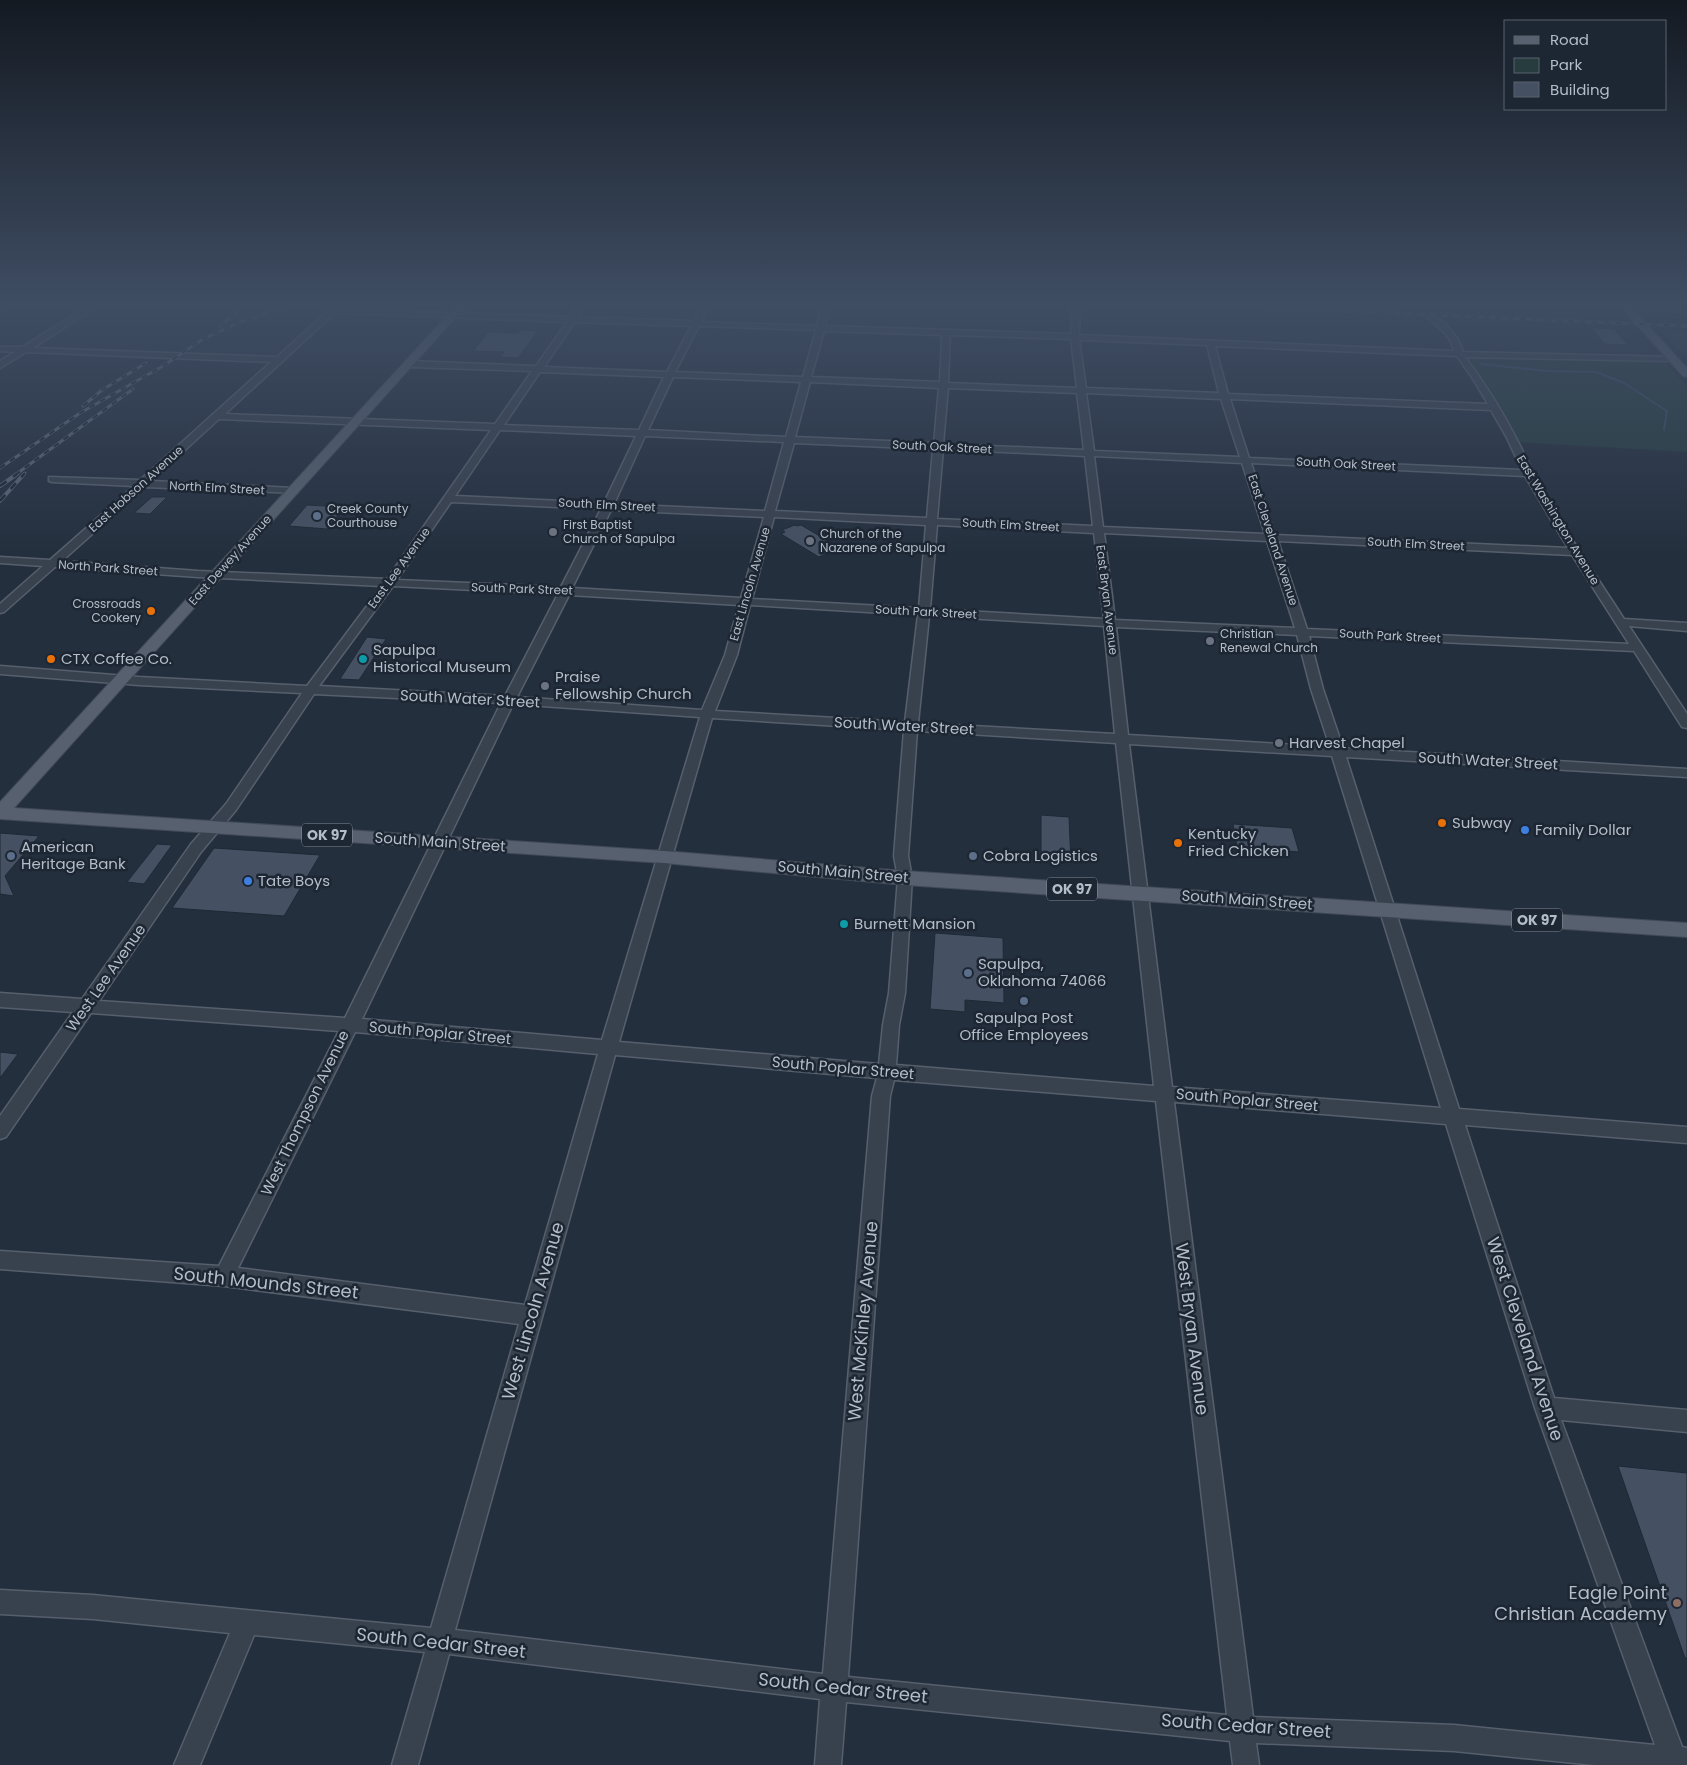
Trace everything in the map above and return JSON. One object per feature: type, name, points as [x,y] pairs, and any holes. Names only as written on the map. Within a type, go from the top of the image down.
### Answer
[{"type":"main road","name":"East Dewey Avenue","points":[[0,812],[16,797],[386,389]]},
{"type":"main road","name":"South Main Street","points":[[0,812],[664,857],[905,878],[1687,930]]},
{"type":"street","name":"East Hobson Avenue","points":[[0,610],[245,389]]},
{"type":"street","name":"East Lee Avenue","points":[[214,827],[231,807],[310,690],[388,584],[524,389]]},
{"type":"street","name":"West Thompson Avenue","points":[[224,1276],[292,1143],[348,1025],[399,928],[509,700],[608,505],[663,389]]},
{"type":"street","name":"East Lincoln Avenue","points":[[664,857],[707,714],[731,655],[803,389]]},
{"type":"street","name":"West McKinley Avenue","points":[[828,1765],[881,1096],[887,1072],[891,1025],[897,993],[905,878],[901,856],[911,726],[924,612],[943,389]]},
{"type":"street","points":[[1050,389],[1494,407]]},
{"type":"street","name":"East Cleveland Avenue","points":[[1223,389],[1302,631],[1317,689],[1386,910]]},
{"type":"street","name":"East Washington Avenue","points":[[1484,389],[1528,473],[1575,552],[1687,724]]},
{"type":"street","name":"East Bryan Avenue","points":[[1082,391],[1097,529],[1116,674],[1121,739],[1139,893]]},
{"type":"street","name":"South Oak Street","points":[[216,416],[642,433],[1528,473]]},
{"type":"street","name":"North Elm Street","points":[[52,480],[292,491]]},
{"type":"street","name":"South Elm Street","points":[[447,499],[1272,536],[1575,552]]},
{"type":"street","name":"North Park Street","points":[[0,560],[216,575]]},
{"type":"street","name":"South Park Street","points":[[216,575],[565,591],[1109,623],[1636,648]]},
{"type":"street","points":[[1620,622],[1687,627]]},
{"type":"street","name":"South Water Street","points":[[0,670],[122,680],[509,700],[707,714],[1687,773]]},
{"type":"street","name":"West Lee Avenue","points":[[0,1131],[196,848],[214,827]]},
{"type":"street","name":"West Lincoln Avenue","points":[[405,1765],[664,857]]},
{"type":"street","name":"West Bryan Avenue","points":[[1139,893],[1246,1765]]},
{"type":"street","name":"West Cleveland Avenue","points":[[1386,910],[1454,1116],[1546,1408],[1679,1762]]},
{"type":"street","name":"South Poplar Street","points":[[0,1000],[86,1008],[348,1025],[1310,1107],[1454,1116],[1687,1135]]},
{"type":"street","name":"South Mounds Street","points":[[0,1260],[224,1276],[532,1316]]},
{"type":"street","points":[[1546,1408],[1687,1421]]},
{"type":"street","name":"South Cedar Street","points":[[0,1602],[93,1607],[441,1641],[834,1688],[1242,1729],[1454,1738],[1679,1762]]},
{"type":"street","points":[[186,1765],[247,1623]]},
{"type":"green space","points":[[1487,389],[1687,389],[1687,452],[1517,442]]},
{"type":"building","points":[[152,497],[167,497],[150,514],[134,513]]},
{"type":"building","name":"Creek County Courthouse","points":[[307,505],[344,507],[327,529],[289,526]]},
{"type":"building","name":"Church of the Nazarene of Sapulpa","points":[[795,525],[801,525],[840,548],[819,557],[781,534],[785,532],[782,530]]},
{"type":"building","name":"Sapulpa Historical Museum","points":[[367,637],[386,639],[359,680],[340,679]]},
{"type":"building","points":[[1041,815],[1069,817],[1071,864],[1041,862]]},
{"type":"building","points":[[1233,824],[1292,828],[1299,852],[1237,847]]},
{"type":"building","name":"American Heritage Bank","points":[[0,833],[39,836],[5,876],[14,896],[0,894]]},
{"type":"building","name":"American Heritage Bank","points":[[157,844],[172,845],[144,884],[127,882]]},
{"type":"building","name":"Tate Boys","points":[[214,848],[320,855],[284,916],[172,908]]},
{"type":"building","name":"Sapulpa, Oklahoma 74066","points":[[935,933],[1003,938],[1004,1003],[965,1000],[965,1012],[930,1009]]},
{"type":"building","points":[[0,1052],[18,1054],[0,1078]]},
{"type":"building","name":"Eagle Point Christian Academy","points":[[1618,1466],[1687,1473],[1687,1658],[1685,1658]]},
{"type":"waterway","points":[[1634,389],[1667,411],[1664,430]]},
{"type":"railway","points":[[83,406],[103,389]]},
{"type":"railway","points":[[0,468],[80,413],[122,389]]},
{"type":"railway","points":[[15,475],[132,389]]},
{"type":"railway","points":[[0,486],[17,474]]},
{"type":"railway","points":[[0,501],[24,474]]},
{"type":"place","name":"Creek County Courthouse","points":[[317,516]]},
{"type":"place","name":"First Baptist Church of Sapulpa","points":[[553,532]]},
{"type":"place","name":"Church of the Nazarene of Sapulpa","points":[[810,541]]},
{"type":"place","name":"Crossroads Cookery","points":[[151,611]]},
{"type":"place","name":"Christian Renewal Church","points":[[1210,641]]},
{"type":"place","name":"CTX Coffee Co.","points":[[51,659]]},
{"type":"place","name":"Sapulpa Historical Museum","points":[[363,659]]},
{"type":"place","name":"Praise Fellowship Church","points":[[545,686]]},
{"type":"place","name":"Harvest Chapel","points":[[1279,743]]},
{"type":"place","name":"Subway","points":[[1442,823]]},
{"type":"place","name":"Family Dollar","points":[[1525,830]]},
{"type":"place","name":"Kentucky Fried Chicken","points":[[1178,843]]},
{"type":"place","name":"American Heritage Bank","points":[[11,856]]},
{"type":"place","name":"Cobra Logistics","points":[[973,856]]},
{"type":"place","name":"Tate Boys","points":[[248,881]]},
{"type":"place","name":"Burnett Mansion","points":[[844,924]]},
{"type":"place","name":"Sapulpa, Oklahoma 74066","points":[[968,973]]},
{"type":"place","name":"Sapulpa Post Office Employees","points":[[1024,1001]]},
{"type":"place","name":"Eagle Point Christian Academy","points":[[1677,1603]]}]
